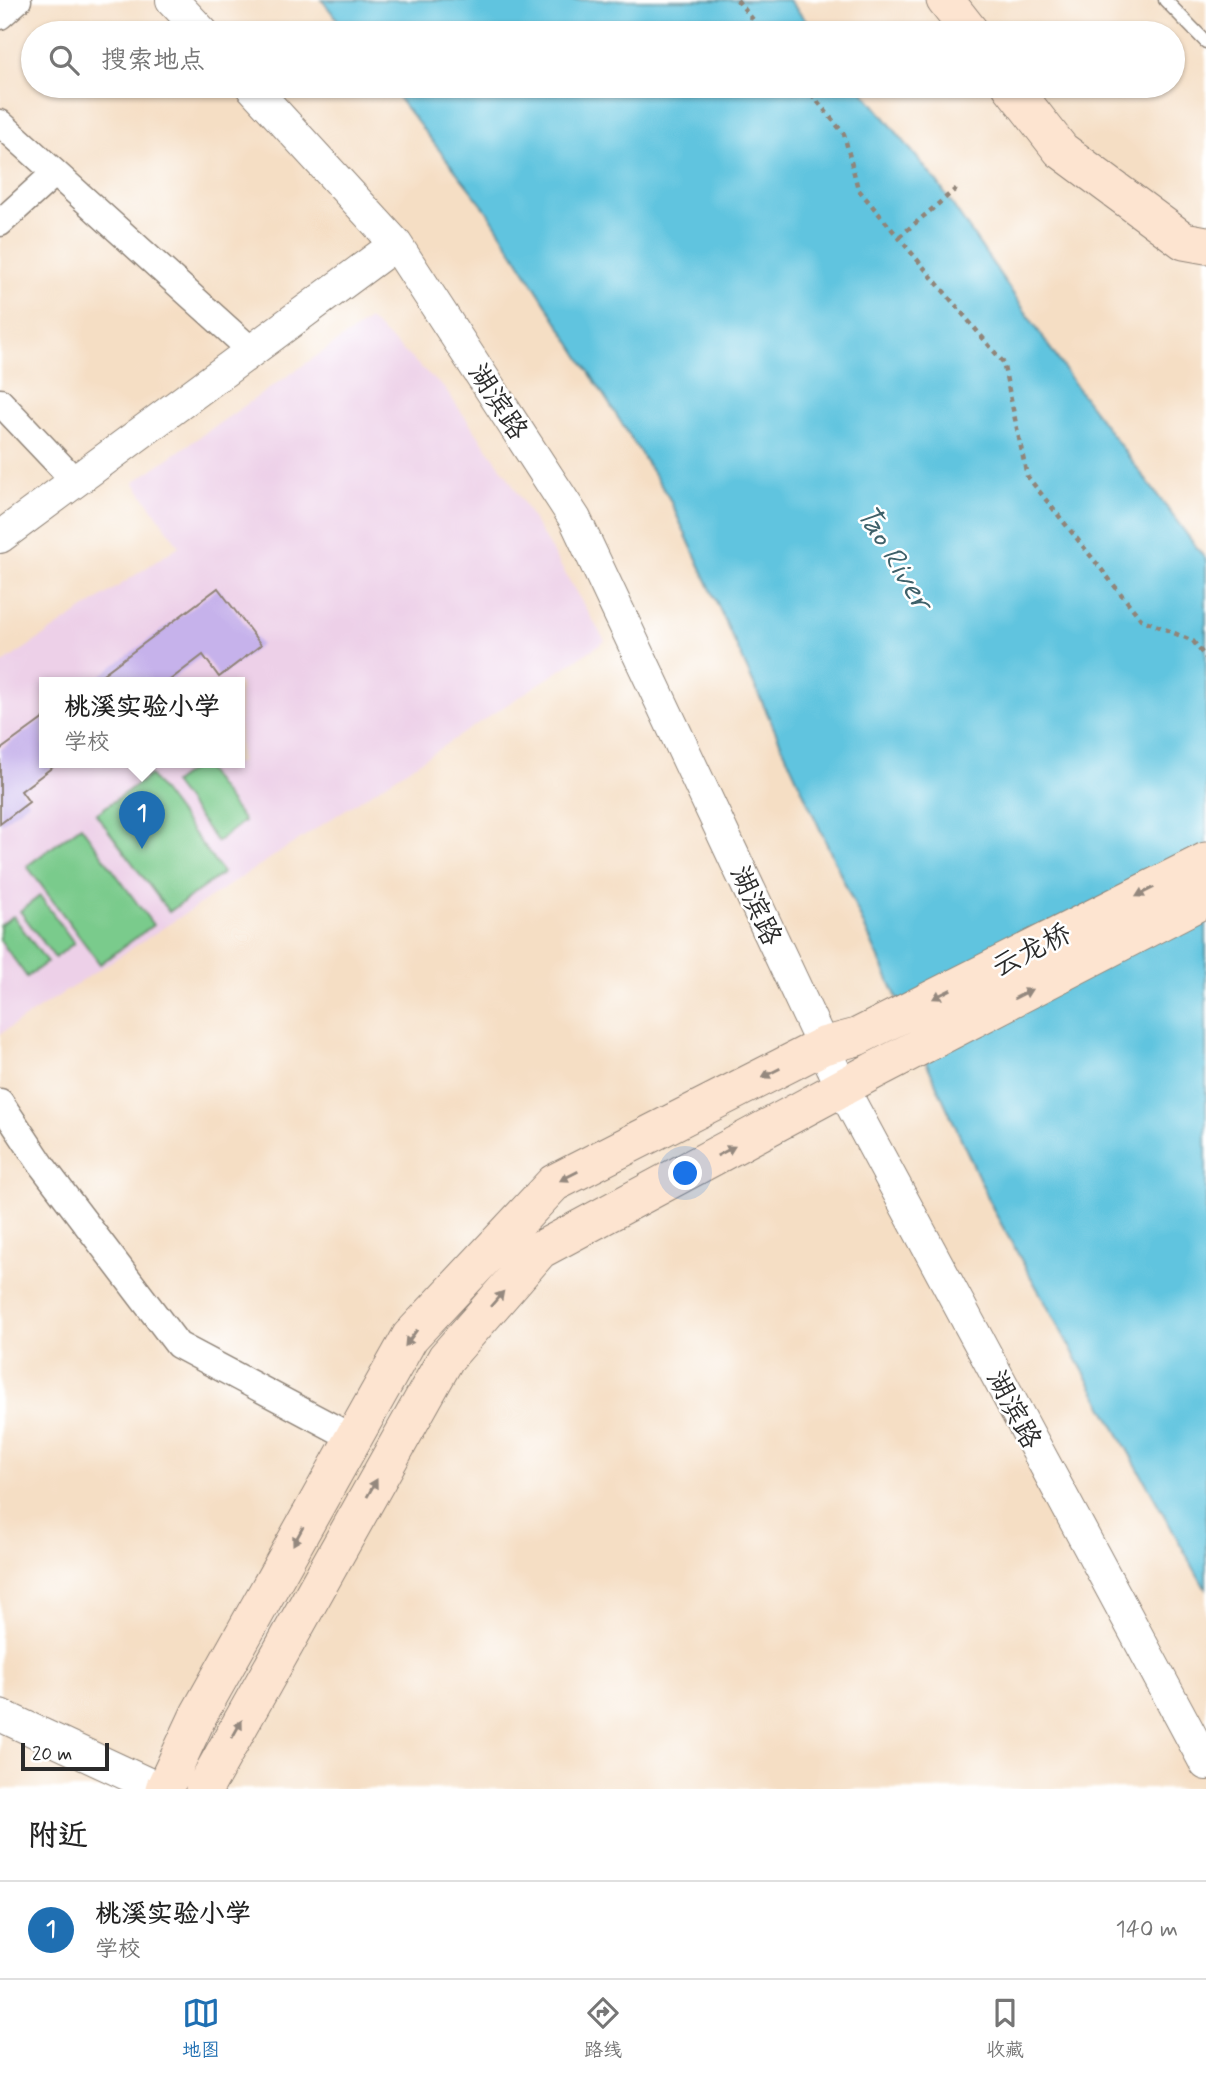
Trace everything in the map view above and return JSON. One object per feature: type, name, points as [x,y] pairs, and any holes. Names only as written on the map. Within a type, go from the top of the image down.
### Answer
[{"type":"main road","points":[[946,0],[962,21]]},
{"type":"main road","points":[[1020,98],[1061,150],[1184,240],[1206,245]]},
{"type":"main road","name":"云龙桥","points":[[164,1789],[199,1714],[410,1336],[554,1183],[1206,861]]},
{"type":"main road","name":"云龙桥","points":[[204,1789],[446,1357],[540,1250],[875,1070],[1206,898]]},
{"type":"street","points":[[0,16],[18,0]]},
{"type":"street","points":[[172,0],[192,21]]},
{"type":"street","name":"湖滨路","points":[[262,98],[396,244],[575,519],[840,1041],[843,1089],[1206,1764]]},
{"type":"street","points":[[0,123],[252,351]]},
{"type":"street","points":[[0,223],[55,173]]},
{"type":"street","points":[[0,537],[396,244]]},
{"type":"street","points":[[0,402],[75,481]]},
{"type":"street","points":[[0,1102],[43,1167],[178,1345],[353,1438]]},
{"type":"street","points":[[0,1715],[159,1789]]},
{"type":"lane","points":[[1165,0],[1206,42]]},
{"type":"path","points":[[737,0],[754,21]]},
{"type":"path","points":[[815,98],[844,134],[858,189],[1003,362],[1027,476],[1141,619],[1193,642],[1206,658]]},
{"type":"path","points":[[899,237],[957,188]]},
{"type":"shaded area","points":[[369,320],[445,389],[508,477],[605,641],[0,1034],[0,665],[179,546],[134,482]]},
{"type":"green space","points":[[194,768],[205,768],[244,821],[217,842],[173,783]]},
{"type":"green space","points":[[150,775],[223,873],[169,912],[96,814]]},
{"type":"green space","points":[[81,826],[153,925],[100,964],[27,866]]},
{"type":"green space","points":[[40,896],[74,943],[55,958],[20,911]]},
{"type":"green space","points":[[13,916],[47,962],[27,977],[0,940],[0,925]]},
{"type":"water","points":[[322,0],[789,0],[806,21],[339,21]]},
{"type":"water","name":"Tao River","points":[[398,98],[869,98],[937,182],[1080,392],[1206,560],[1206,1590],[995,1213],[669,498],[487,211]]},
{"type":"building","points":[[218,588],[261,645],[219,677],[203,655],[174,677],[99,677]]},
{"type":"building","points":[[39,722],[39,768],[51,768],[21,791],[29,802],[0,824],[0,750]]},
{"type":"place","name":"桃溪实验小学","points":[[142,849]]}]
